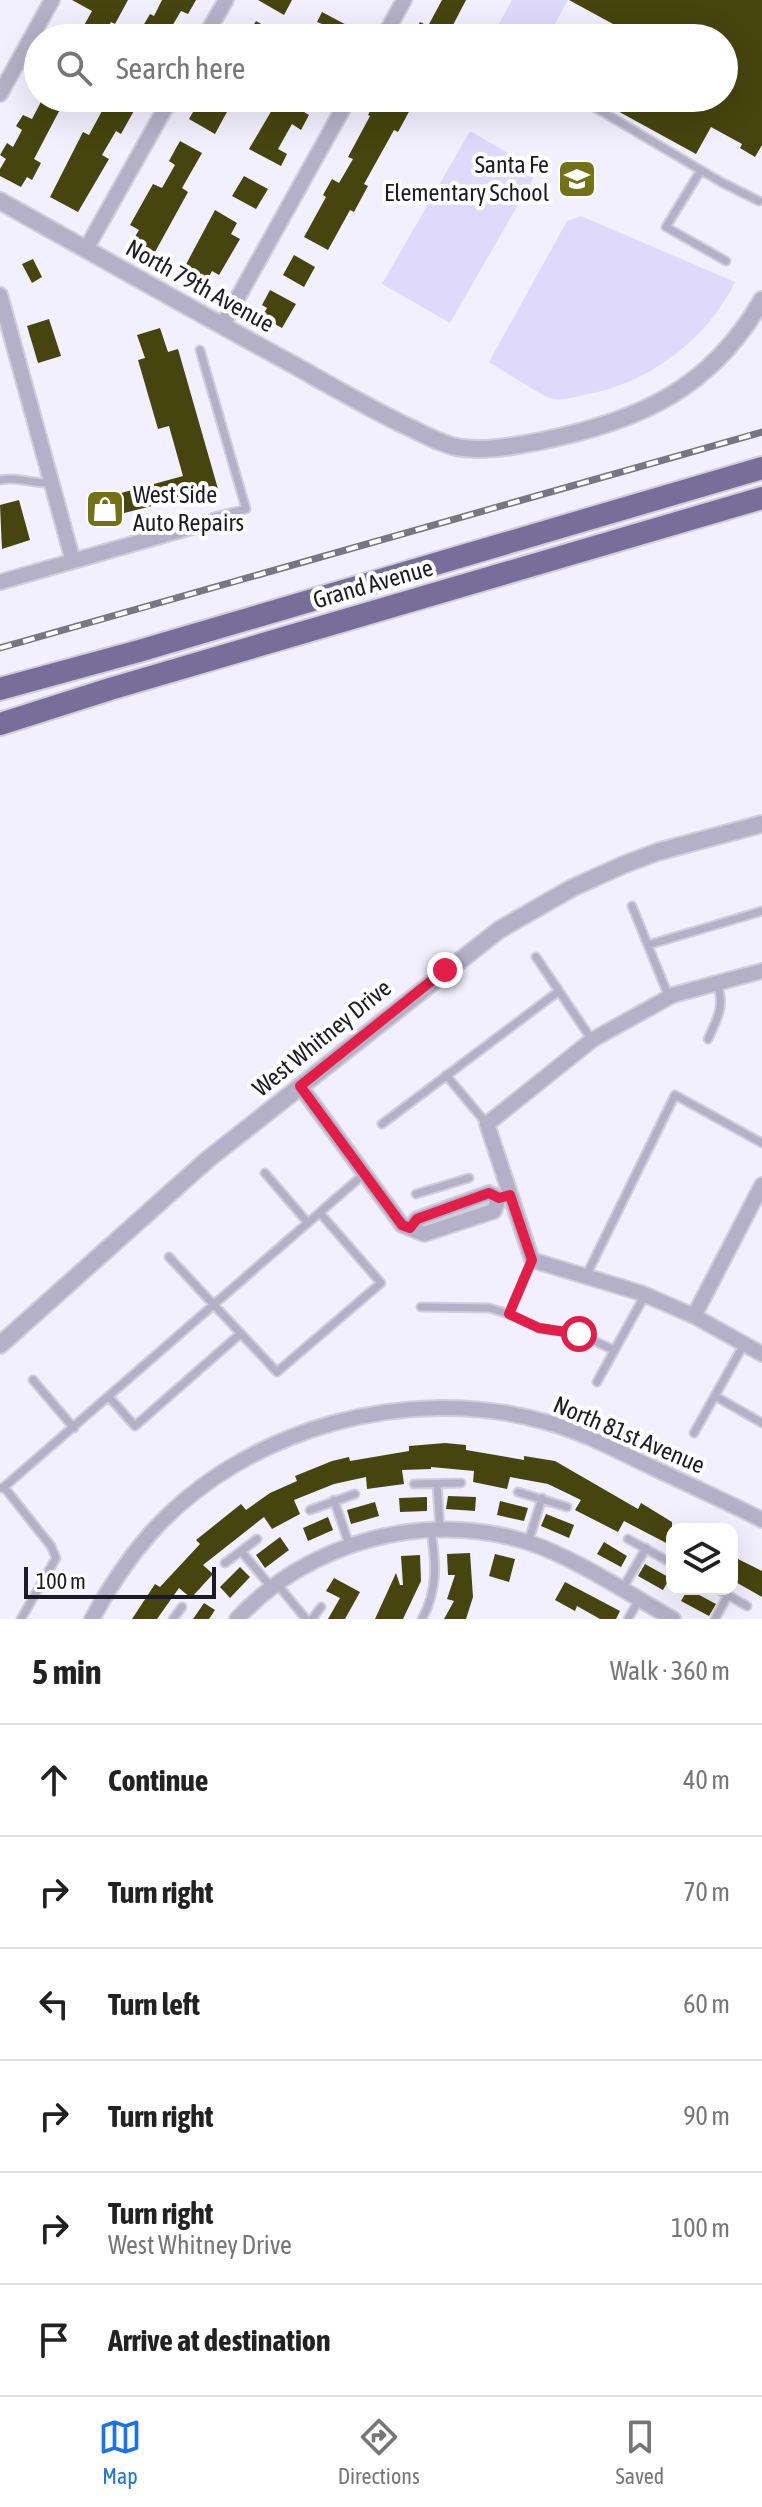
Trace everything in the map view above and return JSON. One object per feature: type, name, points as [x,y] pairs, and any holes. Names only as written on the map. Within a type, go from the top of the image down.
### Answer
[{"type":"highway","name":"Grand Avenue","points":[[0,689],[762,468]]},
{"type":"highway","name":"Grand Avenue","points":[[0,724],[762,498]]},
{"type":"street","points":[[39,24],[52,0]]},
{"type":"street","points":[[212,24],[226,0]]},
{"type":"street","points":[[391,24],[404,0]]},
{"type":"street","points":[[0,94],[24,51]]},
{"type":"street","points":[[86,249],[163,112]]},
{"type":"street","points":[[222,326],[341,112]]},
{"type":"street","name":"North 79th Avenue","points":[[0,201],[377,411],[451,445],[474,449],[529,443],[593,428],[634,415],[673,396],[710,367],[740,335],[762,300]]},
{"type":"street","points":[[0,295],[73,561]]},
{"type":"street","points":[[0,582],[195,526]]},
{"type":"street","name":"West Whitney Drive","points":[[0,1345],[207,1160],[473,948],[522,914],[572,888],[657,852],[762,824]]},
{"type":"street","points":[[762,971],[669,997],[592,1040],[487,1124],[505,1196],[532,1260],[645,1295],[694,1316],[762,1354]]},
{"type":"street","points":[[300,1086],[402,1225],[424,1234],[456,1225],[494,1211],[505,1196]]},
{"type":"street","points":[[694,1316],[762,1185]]},
{"type":"street","points":[[410,1228],[417,1219],[489,1193],[505,1196]]},
{"type":"street","name":"North 81st Avenue","points":[[92,1619],[151,1533],[185,1501],[234,1465],[285,1441],[337,1422],[410,1409],[443,1408],[544,1421],[597,1440],[762,1520]]},
{"type":"street","points":[[237,1619],[274,1586],[319,1558],[349,1544],[405,1532],[435,1531],[483,1532],[528,1543],[563,1557],[673,1619]]},
{"type":"lane","points":[[603,112],[759,201]]},
{"type":"lane","points":[[701,170],[666,227],[726,261]]},
{"type":"lane","points":[[195,526],[214,517],[246,509],[200,350]]},
{"type":"lane","points":[[0,480],[12,477],[33,484],[52,483]]},
{"type":"lane","points":[[632,906],[669,997]]},
{"type":"lane","points":[[648,945],[762,911]]},
{"type":"lane","points":[[536,957],[592,1040]]},
{"type":"lane","points":[[708,1039],[720,1013],[722,997],[717,983]]},
{"type":"lane","points":[[382,1124],[559,991]]},
{"type":"lane","points":[[446,1075],[487,1124]]},
{"type":"lane","points":[[585,1278],[675,1095],[762,1143]]},
{"type":"lane","points":[[265,1173],[308,1223]]},
{"type":"lane","points":[[21,1619],[56,1558],[51,1546],[2,1488],[364,1174]]},
{"type":"lane","points":[[416,1194],[469,1178]]},
{"type":"lane","points":[[446,1186],[456,1225]]},
{"type":"lane","points":[[169,1257],[277,1372],[381,1283],[320,1213]]},
{"type":"lane","points":[[509,1314],[532,1260]]},
{"type":"lane","points":[[597,1382],[645,1295]]},
{"type":"lane","points":[[421,1307],[489,1308],[539,1328],[579,1334],[614,1350]]},
{"type":"lane","points":[[109,1397],[135,1426],[240,1334]]},
{"type":"lane","points":[[694,1433],[744,1344]]},
{"type":"lane","points":[[33,1380],[74,1428]]},
{"type":"lane","points":[[715,1396],[762,1423]]},
{"type":"lane","points":[[414,1484],[461,1483]]},
{"type":"lane","points":[[422,1619],[433,1596],[435,1579],[437,1484]]},
{"type":"lane","points":[[518,1492],[567,1507]]},
{"type":"lane","points":[[310,1510],[355,1494]]},
{"type":"lane","points":[[528,1543],[542,1498]]},
{"type":"lane","points":[[334,1500],[349,1544]]},
{"type":"lane","points":[[225,1563],[257,1539]]},
{"type":"lane","points":[[628,1539],[666,1560]]},
{"type":"lane","points":[[622,1590],[646,1548]]},
{"type":"lane","points":[[241,1551],[309,1619],[321,1607]]},
{"type":"lane","points":[[715,1619],[728,1595],[747,1606]]},
{"type":"lane","points":[[628,1619],[639,1600]]},
{"type":"lane","points":[[173,1619],[182,1607]]},
{"type":"shaded area","points":[[512,0],[568,0],[555,24],[499,24]]},
{"type":"shaded area","points":[[470,131],[538,170],[450,323],[382,284]]},
{"type":"shaded area","points":[[581,216],[735,282],[708,323],[691,341],[652,370],[607,390],[556,399],[540,393],[489,362],[567,221]]},
{"type":"building","points":[[72,0],[128,0],[115,24],[85,24],[92,11]]},
{"type":"building","points":[[162,0],[196,0],[188,14],[181,11],[173,24],[144,24],[150,14],[154,16]]},
{"type":"building","points":[[258,0],[292,0],[284,15]]},
{"type":"building","points":[[442,0],[466,0],[454,24],[429,24]]},
{"type":"building","points":[[569,0],[762,0],[762,145],[755,157],[740,148],[742,144],[711,127],[696,154],[620,112],[738,112],[738,24],[613,24]]},
{"type":"building","points":[[322,12],[345,24],[322,24],[317,22]]},
{"type":"building","points":[[36,112],[59,112],[34,159],[41,163],[32,180],[27,177],[21,187],[0,176],[6,159],[0,155],[7,143],[13,147],[22,130],[16,126],[23,115],[32,119]]},
{"type":"building","points":[[101,112],[133,112],[121,134],[116,131],[102,155],[109,159],[78,212],[50,197],[83,132],[89,135]]},
{"type":"building","points":[[193,112],[227,112],[215,134],[189,119]]},
{"type":"building","points":[[271,112],[304,112],[309,115],[301,130],[292,124],[278,149],[287,154],[281,166],[249,149]]},
{"type":"building","points":[[370,112],[409,112],[398,132],[394,130],[364,184],[368,186],[354,212],[350,210],[328,250],[304,237],[326,197],[323,195],[332,179],[339,183],[353,159],[348,157]]},
{"type":"building","points":[[180,141],[202,153],[182,188],[188,192],[155,252],[133,240],[139,230],[130,225],[153,184],[162,188],[175,165],[169,161]]},
{"type":"building","points":[[244,176],[268,189],[256,209],[232,196]]},
{"type":"building","points":[[215,210],[237,223],[231,234],[240,239],[219,275],[212,271],[206,282],[183,270]]},
{"type":"building","points":[[294,255],[315,267],[304,287],[283,275]]},
{"type":"building","points":[[33,259],[42,277],[32,283],[22,264]]},
{"type":"building","points":[[270,290],[296,304],[282,328],[262,317],[267,308],[262,305]]},
{"type":"building","points":[[49,319],[61,356],[38,363],[27,326]]},
{"type":"building","points":[[160,328],[168,352],[178,349],[218,489],[97,520],[92,501],[183,476],[169,426],[158,429],[138,360],[145,358],[137,335]]},
{"type":"building","points":[[19,500],[30,540],[2,549],[0,505]]},
{"type":"building","points":[[466,1445],[466,1450],[524,1460],[524,1456],[555,1461],[638,1509],[641,1503],[672,1522],[666,1523],[666,1543],[624,1521],[618,1532],[575,1510],[581,1500],[548,1484],[510,1477],[507,1489],[473,1482],[474,1471],[431,1467],[402,1470],[404,1484],[367,1489],[366,1477],[334,1484],[294,1500],[300,1514],[272,1529],[264,1517],[203,1565],[213,1574],[191,1598],[179,1588],[157,1619],[132,1619],[155,1584],[160,1587],[200,1544],[196,1540],[241,1504],[246,1510],[270,1493],[297,1481],[295,1476],[332,1461],[409,1451],[409,1446]]},
{"type":"building","points":[[448,1496],[476,1497],[475,1511],[446,1509]]},
{"type":"building","points":[[427,1497],[427,1511],[400,1512],[399,1498]]},
{"type":"building","points":[[500,1501],[528,1508],[524,1521],[497,1515]]},
{"type":"building","points":[[375,1502],[379,1516],[351,1524],[347,1510]]},
{"type":"building","points":[[546,1514],[574,1525],[569,1538],[541,1526]]},
{"type":"building","points":[[328,1517],[333,1530],[308,1541],[303,1528]]},
{"type":"building","points":[[280,1537],[289,1550],[265,1568],[256,1555]]},
{"type":"building","points":[[604,1542],[627,1556],[621,1567],[597,1554]]},
{"type":"building","points":[[470,1553],[473,1597],[466,1619],[444,1619],[454,1601],[447,1599],[455,1575],[448,1575],[447,1554]]},
{"type":"building","points":[[495,1554],[515,1559],[509,1582],[489,1576]]},
{"type":"building","points":[[420,1555],[421,1581],[403,1619],[375,1619],[396,1573],[400,1585],[403,1585],[401,1556]]},
{"type":"building","points":[[738,1559],[762,1571],[762,1597],[738,1583]]},
{"type":"building","points":[[645,1564],[666,1576],[666,1585],[663,1590],[638,1576]]},
{"type":"building","points":[[240,1567],[250,1577],[230,1598],[220,1587]]},
{"type":"building","points":[[334,1578],[360,1592],[345,1619],[328,1619],[340,1598],[326,1591]]},
{"type":"building","points":[[565,1582],[620,1611],[616,1619],[600,1619],[577,1606],[575,1611],[555,1600]]},
{"type":"building","points":[[684,1595],[699,1595],[716,1604],[709,1616],[681,1601]]},
{"type":"building","points":[[204,1603],[215,1610],[209,1619],[193,1619]]},
{"type":"railway","points":[[0,648],[762,432]]},
{"type":"place","name":"Santa Fe Elementary School","points":[[577,179]]},
{"type":"place","name":"West Side Auto Repairs","points":[[105,509]]},
{"type":"route","points":[[445,970],[300,1086],[402,1225],[410,1228],[417,1219],[489,1193],[499,1198],[510,1195],[532,1260],[509,1314],[539,1328],[579,1334]]}]
